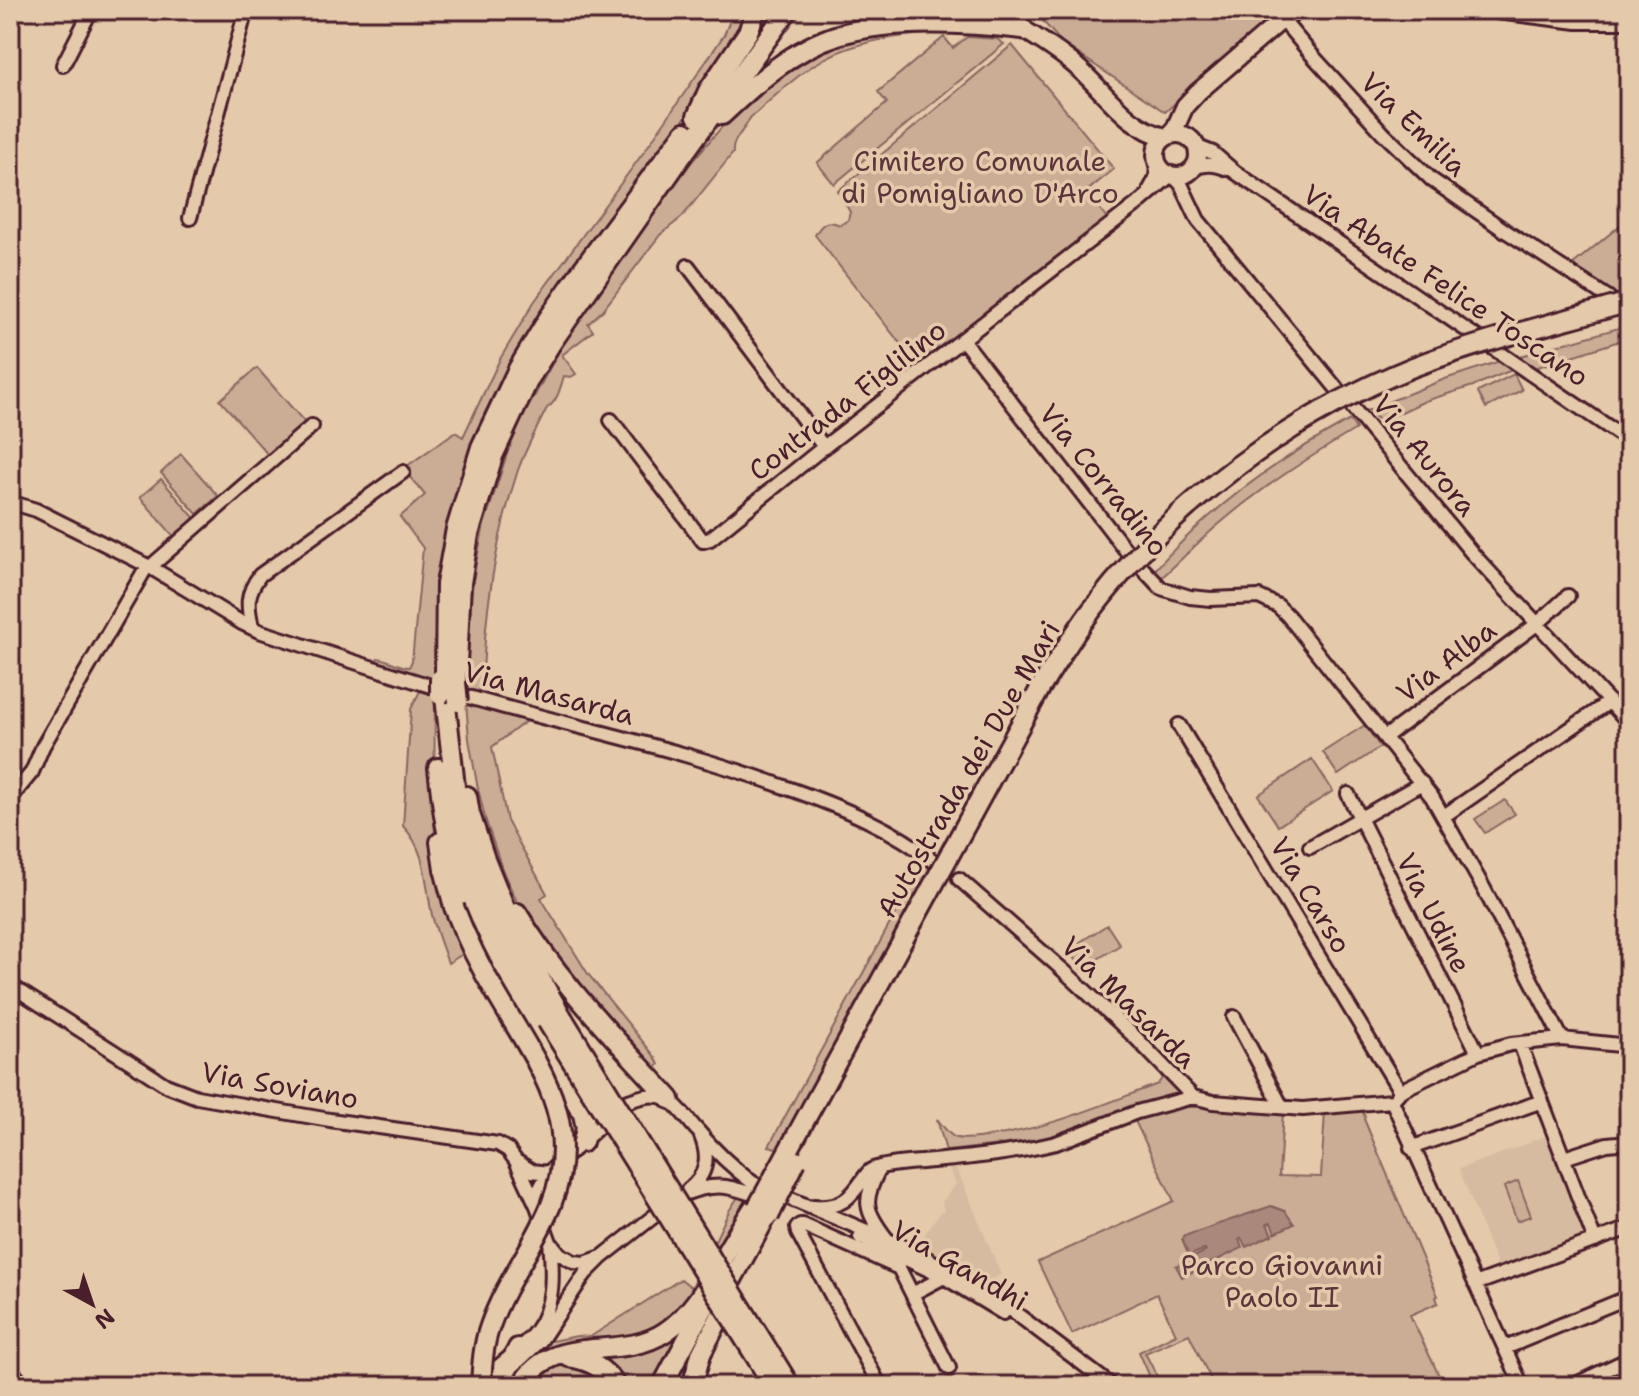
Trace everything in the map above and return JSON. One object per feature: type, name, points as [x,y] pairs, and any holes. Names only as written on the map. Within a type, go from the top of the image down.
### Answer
[{"type":"highway","points":[[774,1386],[554,1019],[517,938],[470,814],[438,628],[456,529],[481,447],[518,369],[582,270],[775,11]]},
{"type":"highway","points":[[479,1386],[490,1326],[551,1205],[559,1174],[562,1141],[549,1085],[475,957],[454,907],[444,869],[438,818],[438,729],[448,690],[469,534],[493,456],[529,379],[681,157],[775,11]]},
{"type":"highway","points":[[681,157],[770,72],[837,35],[865,28],[944,21],[987,25],[1007,17]]},
{"type":"highway","name":"Autostrada dei Due Mari","points":[[799,1144],[1041,687],[1092,610],[1152,540],[1218,480],[1293,427],[1332,405],[1415,367],[1458,352],[1629,302]]},
{"type":"highway","name":"Autostrada dei Due Mari","points":[[799,1144],[1074,654],[1160,548],[1261,462],[1378,394],[1461,362],[1629,314]]},
{"type":"highway","points":[[448,690],[459,823],[475,874],[507,950],[790,1386]]},
{"type":"highway","points":[[438,768],[449,841],[469,900],[497,964],[583,1114],[586,1128],[583,1142]]},
{"type":"highway","points":[[485,859],[535,943],[670,1099]]},
{"type":"highway","points":[[692,1386],[788,1144],[799,1144]]},
{"type":"highway","points":[[521,1386],[534,1368],[550,1358],[571,1351],[630,1346],[666,1331],[698,1301],[762,1212]]},
{"type":"highway","points":[[662,1386],[762,1212]]},
{"type":"highway","points":[[674,1386],[762,1212]]},
{"type":"highway","points":[[503,1379],[518,1348]]},
{"type":"highway","points":[[550,1358],[571,1357],[588,1361],[605,1371],[616,1386]]},
{"type":"main road","points":[[1497,10],[1552,17],[1596,15],[1629,20]]},
{"type":"main road","points":[[1007,17],[1080,69],[1151,143],[1172,145],[1198,153],[1197,161],[1177,176],[1160,169],[1172,145],[1184,120],[1191,100],[1284,13]]},
{"type":"street","points":[[63,65],[91,10]]},
{"type":"street","points":[[190,218],[246,10]]},
{"type":"street","points":[[857,10],[944,21],[1007,17]]},
{"type":"street","name":"Via Emilia","points":[[1284,13],[1312,55],[1432,180],[1609,298]]},
{"type":"street","name":"Via Abate Felice Toscano","points":[[1172,145],[1213,153],[1235,172],[1629,441]]},
{"type":"street","name":"Contrada Figlilino","points":[[1141,201],[1172,145]]},
{"type":"street","name":"Via Abate Felice Toscano","points":[[1177,176],[1201,165],[1215,165],[1235,172]]},
{"type":"street","name":"Contrada Figlilino","points":[[611,420],[703,541],[710,539],[824,447],[1177,176]]},
{"type":"street","name":"Via Aurora","points":[[1177,176],[1198,220],[1338,391],[1472,553],[1629,723]]},
{"type":"street","name":"Via Aurora","points":[[1177,176],[1194,210]]},
{"type":"street","points":[[688,266],[824,447]]},
{"type":"street","name":"Via Corradino","points":[[963,340],[1128,553],[1161,588],[1190,597],[1211,599],[1259,597],[1278,606],[1297,627],[1422,783],[1444,816],[1562,1039]]},
{"type":"street","points":[[10,799],[32,772],[43,746],[149,566],[312,426]]},
{"type":"street","points":[[252,627],[249,598],[251,587],[260,575],[403,472]]},
{"type":"street","name":"Via Masarda","points":[[10,502],[36,510],[149,566],[252,627],[493,704],[688,754],[747,773],[825,802],[885,829],[936,863]]},
{"type":"street","name":"Via Alba","points":[[1385,737],[1537,624],[1568,596]]},
{"type":"street","points":[[1444,816],[1609,702]]},
{"type":"street","name":"Via Carso","points":[[1179,725],[1396,1096],[1411,1148],[1522,1386]]},
{"type":"street","points":[[1310,847],[1422,783]]},
{"type":"street","name":"Via Udine","points":[[1348,794],[1478,1053]]},
{"type":"street","name":"Via Masarda","points":[[959,879],[1136,1038],[1193,1097]]},
{"type":"street","name":"Via Soviano","points":[[10,985],[166,1085],[197,1097],[498,1144],[532,1171],[548,1173]]},
{"type":"street","points":[[1234,1017],[1282,1107]]},
{"type":"street","points":[[806,1206],[822,1207],[844,1202],[868,1172],[893,1164],[1039,1147],[1137,1112],[1193,1097],[1213,1102],[1303,1109],[1396,1096],[1478,1053],[1511,1044],[1562,1039],[1629,1046]]},
{"type":"street","points":[[1520,1044],[1595,1241]]},
{"type":"street","points":[[537,1206],[539,1190],[548,1173],[626,1102],[653,1095],[670,1099]]},
{"type":"street","name":"Via Gandhi","points":[[670,1099],[699,1133],[753,1183],[910,1249],[975,1285],[1035,1326],[1112,1386]]},
{"type":"street","points":[[1411,1148],[1542,1101]]},
{"type":"street","points":[[490,1386],[503,1379],[541,1340],[576,1286],[602,1257],[700,1180],[706,1165],[704,1144],[699,1133]]},
{"type":"street","points":[[1564,1158],[1607,1144],[1629,1142]]},
{"type":"street","points":[[479,1386],[536,1331],[549,1302],[553,1276],[550,1242],[516,1161]]},
{"type":"street","points":[[879,1169],[867,1201],[872,1220],[887,1239]]},
{"type":"street","name":"Via Gandhi","points":[[684,1194],[715,1185],[730,1186],[786,1205],[887,1249],[944,1277],[999,1311],[1099,1386]]},
{"type":"street","points":[[880,1386],[798,1233],[800,1225],[899,1268],[949,1368]]},
{"type":"street","points":[[1475,1284],[1629,1228]]},
{"type":"street","points":[[550,1242],[560,1254],[574,1262],[585,1263],[602,1257]]},
{"type":"street","points":[[912,1294],[944,1277]]},
{"type":"street","points":[[1505,1348],[1629,1297]]},
{"type":"street","points":[[1572,1386],[1629,1359]]},
{"type":"street","points":[[10,1368],[21,1385]]},
{"type":"shaded area","points":[[1548,1136],[1583,1234],[1498,1267],[1459,1169]]},
{"type":"shaded area","points":[[955,1165],[1001,1274],[988,1282],[918,1245],[944,1210],[942,1202],[956,1184],[948,1166]]},
{"type":"shaded area","points":[[1271,1206],[1285,1211],[1294,1224],[1275,1233],[1271,1223],[1267,1224],[1272,1235],[1246,1247],[1241,1238],[1242,1248],[1182,1277],[1176,1266],[1206,1251],[1189,1256],[1182,1240],[1184,1236]]},
{"type":"green space","points":[[734,10],[752,10],[694,105],[566,287],[439,601],[435,680],[371,664],[378,658],[409,667],[412,661],[423,548],[400,517],[425,495],[403,469],[455,432],[463,437],[500,359],[534,302],[694,79],[724,35]]},
{"type":"green space","points":[[1033,10],[1263,10],[1271,20],[1165,112],[1062,43]]},
{"type":"green space","points":[[953,32],[870,42],[838,52],[804,72],[750,118],[736,139],[733,153],[682,217],[660,235],[603,310],[588,324],[593,331],[562,355],[576,374],[564,376],[556,398],[547,408],[518,470],[503,522],[492,578],[483,689],[475,695],[466,691],[469,609],[476,563],[484,525],[508,451],[559,351],[597,292],[694,159],[740,106],[803,56],[864,33]]},
{"type":"green space","points":[[944,37],[953,48],[967,37],[997,39],[1004,44],[834,184],[817,163],[887,103],[878,92]]},
{"type":"green space","name":"Cimitero Comunale di Pomigliano D'Arco","points":[[1012,45],[1114,169],[1086,192],[1108,219],[918,366],[815,235],[825,223],[840,225],[848,220],[850,212],[838,191]]},
{"type":"green space","points":[[1629,218],[1629,294],[1615,298],[1571,266]]},
{"type":"green space","points":[[1629,325],[1629,338],[1535,368],[1517,357]]},
{"type":"green space","points":[[1500,361],[1512,370],[1425,401],[1382,421],[1366,411],[1445,379]]},
{"type":"green space","points":[[257,368],[307,425],[270,457],[220,400]]},
{"type":"green space","points":[[1514,374],[1522,390],[1486,408],[1478,392]]},
{"type":"green space","points":[[1350,420],[1356,429],[1251,498],[1159,580],[1152,573],[1196,528],[1244,488]]},
{"type":"green space","points":[[181,454],[218,496],[197,514],[161,473]]},
{"type":"green space","points":[[161,479],[197,521],[176,539],[140,497]]},
{"type":"green space","points":[[422,687],[435,691],[434,824],[439,863],[466,952],[448,963],[432,915],[421,857],[403,826],[411,709]]},
{"type":"green space","points":[[466,702],[529,719],[492,747],[507,821],[547,894],[541,898],[588,974],[656,1058],[659,1065],[653,1069],[582,996],[521,910],[504,874],[485,818],[469,739]]},
{"type":"green space","points":[[1365,725],[1380,747],[1338,775],[1323,752]]},
{"type":"green space","points":[[1312,759],[1333,791],[1278,826],[1258,795]]},
{"type":"green space","points":[[1505,800],[1515,814],[1485,833],[1475,819]]},
{"type":"green space","points":[[924,861],[933,868],[780,1149],[769,1146]]},
{"type":"green space","points":[[1107,925],[1120,945],[1082,969],[1069,949]]},
{"type":"green space","points":[[1160,1068],[1182,1093],[1040,1139],[946,1151],[937,1119],[951,1135],[961,1139],[1029,1129],[1158,1084],[1162,1078]]},
{"type":"green space","name":"Parco Giovanni Paolo II","points":[[1176,1107],[1283,1112],[1279,1176],[1321,1177],[1325,1112],[1361,1108],[1438,1296],[1438,1303],[1410,1315],[1444,1386],[1214,1386],[1189,1334],[1145,1353],[1162,1386],[1154,1386],[1139,1352],[1176,1334],[1157,1294],[1072,1334],[1038,1262],[1174,1201],[1134,1119]]},
{"type":"green space","points":[[1518,1181],[1531,1216],[1517,1221],[1504,1187]]},
{"type":"green space","points":[[738,1197],[752,1203],[702,1292],[660,1333],[570,1348],[518,1386],[504,1386],[546,1342],[577,1336],[590,1337],[681,1279],[691,1287]]},
{"type":"green space","points":[[679,1330],[682,1333],[654,1386],[619,1386],[591,1357]]},
{"type":"green space","points":[[575,1363],[612,1386],[528,1386],[549,1369]]}]
